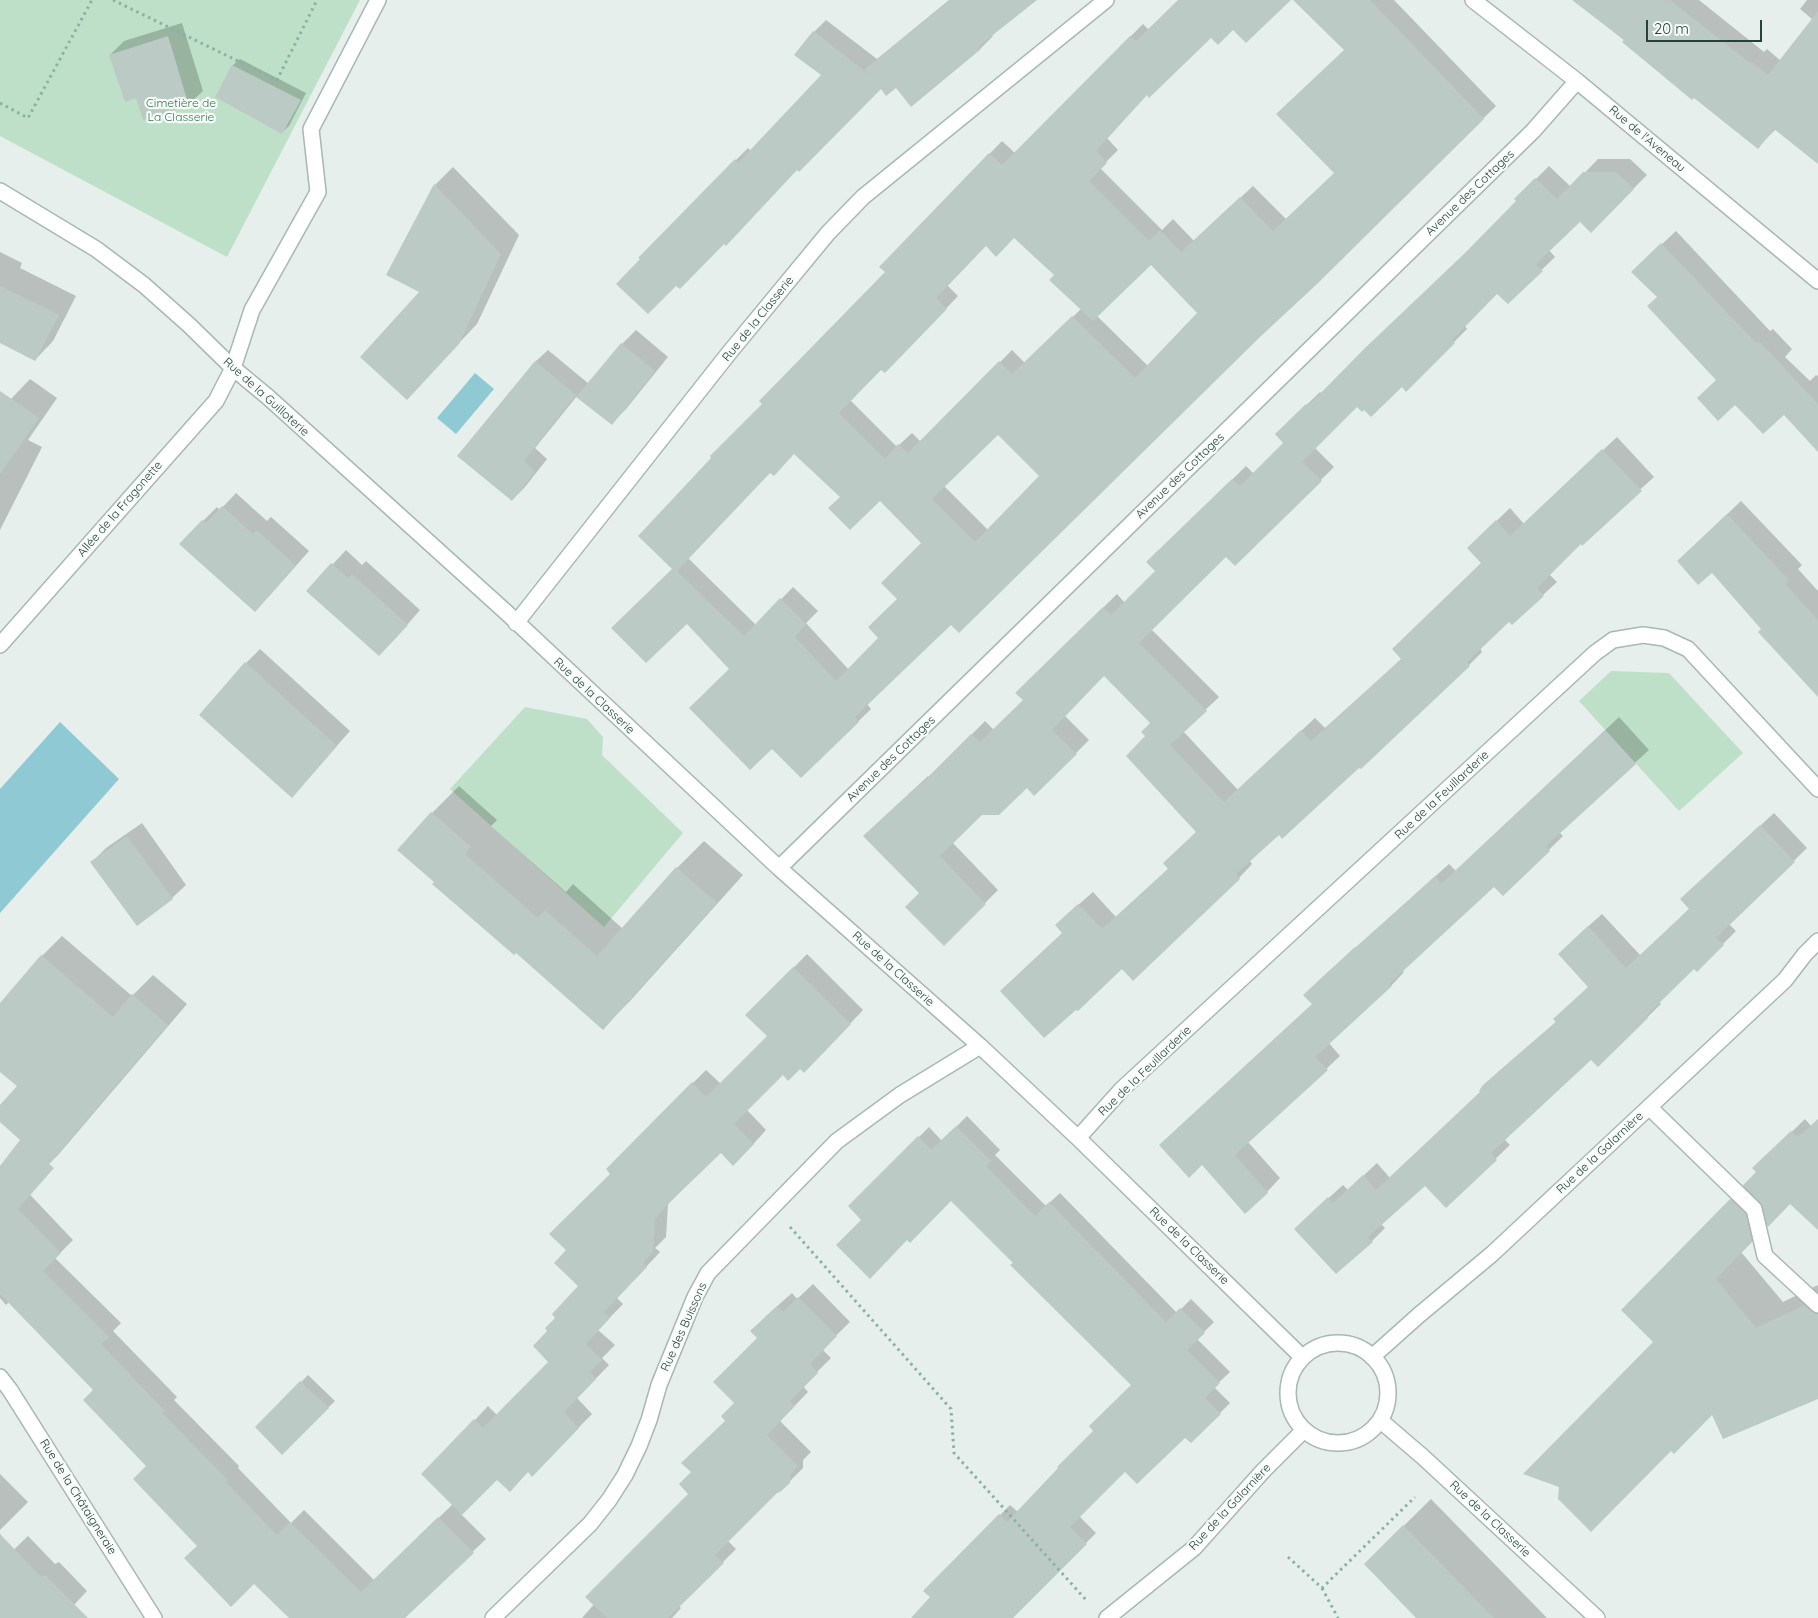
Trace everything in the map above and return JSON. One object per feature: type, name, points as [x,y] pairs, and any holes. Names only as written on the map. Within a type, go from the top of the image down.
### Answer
[{"type":"street","name":"Allée de la Fragonette","points":[[0,645],[216,401],[233,368],[252,310],[318,192],[311,129],[378,0]]},
{"type":"street","name":"Rue de la Classerie","points":[[1106,0],[877,185],[834,227],[729,354],[516,623],[779,868],[980,1046],[1078,1138],[1302,1357]]},
{"type":"street","name":"Rue de l'Aveneau","points":[[1473,0],[1578,81],[1818,281]]},
{"type":"street","name":"Avenue des Cottages","points":[[779,868],[1533,131],[1578,81]]},
{"type":"street","name":"Rue de la Guilloterie","points":[[0,191],[96,249],[144,285],[233,368],[268,397],[516,623]]},
{"type":"street","name":"Rue de la Feuillarderie","points":[[1078,1138],[1130,1083],[1588,660],[1614,640],[1643,635],[1664,638],[1688,649],[1818,788]]},
{"type":"street","name":"Rue de la Galarnière","points":[[1372,1357],[1492,1254],[1785,980],[1804,954],[1818,940]]},
{"type":"street","name":"Rue des Buissons","points":[[493,1618],[590,1524],[609,1500],[625,1475],[649,1420],[659,1385],[699,1289],[708,1274],[837,1141],[900,1094],[980,1046]]},
{"type":"street","points":[[1649,1107],[1754,1209],[1765,1256],[1818,1305]]},
{"type":"street","points":[[1335,1343],[1355,1346],[1372,1357],[1383,1372],[1388,1391],[1385,1410],[1380,1421],[1360,1438],[1341,1443],[1322,1441],[1304,1430],[1293,1415],[1288,1397],[1290,1378],[1302,1357],[1315,1349],[1335,1343]]},
{"type":"street","name":"Rue de la Châtaigneraie","points":[[0,1377],[154,1618]]},
{"type":"street","name":"Rue de la Classerie","points":[[1380,1421],[1423,1457],[1597,1618]]},
{"type":"street","name":"Rue de la Galarnière","points":[[1107,1618],[1194,1548],[1263,1471],[1304,1430]]},
{"type":"path","points":[[0,103],[28,118],[92,0]]},
{"type":"path","points":[[113,0],[277,80],[317,0]]},
{"type":"path","points":[[773,1208],[951,1408],[954,1453],[1090,1604]]},
{"type":"path","points":[[1322,1588],[1415,1497]]},
{"type":"path","points":[[1288,1557],[1322,1588],[1338,1618]]},
{"type":"green space","name":"Cimetière de La Classerie","points":[[0,0],[360,0],[227,257],[0,136]]},
{"type":"green space","points":[[1611,671],[1669,673],[1743,753],[1679,811],[1579,701]]},
{"type":"green space","points":[[525,707],[587,719],[603,737],[602,755],[683,833],[604,927],[450,789]]},
{"type":"water","points":[[475,373],[494,389],[456,434],[437,418]]},
{"type":"water","points":[[60,722],[119,779],[0,913],[0,789]]},
{"type":"building","points":[[950,0],[1037,0],[979,46],[981,49],[911,107],[896,88],[886,96],[881,89],[799,172],[797,170],[726,246],[724,244],[680,289],[676,286],[648,314],[616,284],[640,259],[638,258],[730,164],[735,159],[738,163],[821,75],[794,55],[813,31],[870,75],[865,69]]},
{"type":"building","points":[[1178,0],[1291,0],[1246,43],[1233,30],[1218,45],[1211,38],[1149,98],[1147,95],[1096,151],[1107,163],[1089,181],[1149,241],[1160,230],[1181,252],[1240,197],[1273,231],[1334,173],[1276,114],[1344,50],[1293,0],[1370,0],[1484,119],[959,633],[951,625],[855,717],[859,722],[801,778],[772,749],[750,770],[689,708],[729,669],[687,624],[646,663],[611,628],[672,569],[638,536],[711,458],[710,456],[762,404],[759,401],[885,272],[879,267],[989,153],[1002,165],[1130,36],[1136,41]],"holes":[[[1014,238],[1054,275],[1049,280],[1093,321],[1151,265],[1197,313],[1135,378],[1072,316],[1012,374],[999,361],[908,453],[898,444],[885,459],[839,413],[881,370],[885,373],[947,309],[936,298],[986,246],[996,257]],[[998,435],[1039,476],[975,542],[932,499]],[[794,454],[840,497],[828,508],[850,530],[880,501],[921,543],[881,583],[897,599],[868,627],[878,638],[836,681],[795,637],[806,624],[780,598],[744,636],[677,571],[770,473],[774,476]]]},
{"type":"building","points":[[1572,0],[1670,0],[1751,64],[1752,62],[1768,75],[1818,11],[1818,164],[1774,129],[1758,149],[1694,98],[1692,100],[1622,42],[1624,40]]},
{"type":"building","points":[[168,36],[189,106],[143,120],[136,98],[125,102],[109,55]]},
{"type":"building","points":[[232,65],[301,100],[282,134],[215,97]]},
{"type":"building","points":[[1583,172],[1616,172],[1634,189],[1591,233],[1580,222],[1536,264],[1543,271],[1508,304],[1497,294],[1452,340],[1455,343],[1406,392],[1402,387],[1371,417],[1364,410],[1362,412],[1357,407],[1302,462],[1322,481],[1235,566],[1226,557],[1139,643],[1207,711],[1170,745],[1224,802],[1301,730],[1311,741],[1401,659],[1392,649],[1481,563],[1467,548],[1496,520],[1510,536],[1602,449],[1642,491],[1582,546],[1581,544],[1537,588],[1544,596],[1512,625],[1509,622],[1467,662],[1470,666],[1361,769],[1359,768],[1282,839],[1279,835],[1236,874],[1240,879],[1133,981],[1122,969],[1078,1011],[1076,1010],[1044,1038],[1000,991],[1062,933],[1055,925],[1078,904],[1102,929],[1168,869],[1163,863],[1196,832],[1126,756],[1145,736],[1141,732],[1150,723],[1104,676],[1052,730],[1077,754],[1034,796],[1027,788],[999,815],[982,815],[940,856],[986,904],[944,946],[905,907],[919,893],[863,836],[915,790],[971,734],[980,742],[1023,700],[1015,693],[1103,607],[1111,615],[1155,571],[1146,562],[1232,479],[1240,486],[1283,443],[1275,434],[1306,404],[1308,406],[1364,349],[1465,253],[1516,201],[1514,199],[1535,178],[1557,199]]},
{"type":"building","points":[[434,184],[501,254],[459,344],[407,400],[360,357],[419,292],[386,275]]},
{"type":"building","points":[[1661,243],[1756,343],[1759,341],[1818,404],[1818,452],[1784,415],[1763,434],[1735,405],[1718,421],[1697,398],[1716,380],[1647,306],[1657,297],[1631,272]]},
{"type":"building","points":[[0,286],[59,315],[35,361],[0,343]]},
{"type":"building","points":[[621,343],[655,371],[612,425],[576,397]]},
{"type":"building","points":[[535,361],[576,395],[524,461],[535,472],[512,501],[457,456]]},
{"type":"building","points":[[0,391],[39,418],[0,474]]},
{"type":"building","points":[[222,506],[253,534],[257,530],[296,566],[255,612],[179,544],[202,520],[206,523]]},
{"type":"building","points":[[1727,514],[1789,580],[1785,584],[1818,620],[1818,697],[1758,632],[1761,629],[1712,573],[1698,585],[1677,561]]},
{"type":"building","points":[[331,563],[348,578],[352,574],[408,625],[379,656],[306,591]]},
{"type":"building","points":[[245,662],[337,746],[292,798],[199,715]]},
{"type":"building","points":[[1605,730],[1636,764],[1546,846],[1550,851],[1503,896],[1494,887],[1389,984],[1392,986],[1315,1057],[1328,1070],[1235,1155],[1268,1193],[1245,1214],[1202,1165],[1189,1178],[1159,1145],[1312,1004],[1303,995],[1435,876],[1441,884]]},
{"type":"building","points":[[431,812],[471,847],[465,854],[538,918],[545,910],[597,956],[676,867],[717,903],[603,1030],[516,953],[514,955],[432,884],[434,882],[397,850]]},
{"type":"building","points":[[1760,825],[1795,862],[1716,938],[1724,945],[1697,972],[1694,969],[1598,1067],[1591,1060],[1491,1153],[1497,1160],[1446,1208],[1425,1186],[1368,1237],[1373,1242],[1336,1274],[1294,1229],[1328,1197],[1333,1203],[1363,1175],[1376,1190],[1480,1092],[1483,1085],[1556,1022],[1553,1019],[1588,987],[1558,954],[1588,926],[1626,968],[1689,909],[1680,899]]},
{"type":"building","points":[[127,836],[173,899],[137,926],[90,862]]},
{"type":"building","points":[[41,955],[113,1017],[132,994],[168,1025],[49,1164],[54,1168],[18,1209],[61,1253],[43,1271],[109,1337],[101,1344],[165,1411],[162,1413],[228,1480],[226,1482],[277,1535],[290,1522],[361,1592],[438,1517],[474,1553],[405,1618],[289,1618],[254,1584],[231,1607],[184,1558],[197,1546],[133,1479],[146,1466],[83,1400],[93,1390],[0,1294],[0,1166],[20,1140],[0,1122],[0,1105],[17,1086],[0,1072],[0,1003]]},
{"type":"building","points":[[793,967],[851,1024],[804,1073],[800,1069],[788,1081],[783,1075],[734,1124],[754,1144],[733,1166],[721,1153],[655,1219],[653,1252],[643,1262],[647,1267],[604,1312],[610,1318],[586,1344],[602,1360],[590,1372],[596,1379],[564,1412],[579,1428],[532,1477],[528,1472],[510,1492],[497,1480],[462,1515],[421,1474],[474,1419],[483,1428],[548,1362],[533,1346],[547,1331],[545,1328],[555,1318],[552,1314],[578,1286],[554,1263],[566,1250],[549,1234],[610,1174],[606,1169],[692,1082],[706,1097],[767,1036],[745,1015]]},
{"type":"building","points":[[1818,1119],[1818,1230],[1790,1204],[1768,1227],[1761,1203],[1743,1185],[1756,1172],[1752,1168],[1791,1131],[1798,1137]]},
{"type":"building","points":[[956,1126],[991,1161],[986,1166],[1035,1216],[1049,1202],[1166,1322],[1180,1308],[1205,1333],[1187,1350],[1220,1383],[1205,1398],[1221,1414],[1191,1443],[1185,1438],[1137,1484],[1125,1472],[1070,1527],[1087,1544],[1013,1618],[911,1618],[930,1597],[923,1591],[999,1514],[1007,1522],[1093,1431],[1089,1426],[1131,1385],[1010,1265],[1013,1263],[951,1201],[910,1243],[907,1240],[870,1279],[836,1245],[861,1220],[848,1206],[918,1136],[931,1150]]},
{"type":"building","points":[[1730,1199],[1746,1214],[1752,1242],[1716,1279],[1756,1328],[1804,1305],[1812,1312],[1818,1314],[1818,1399],[1723,1439],[1712,1415],[1674,1454],[1671,1451],[1591,1532],[1558,1499],[1559,1487],[1523,1474],[1653,1342],[1621,1310]]},
{"type":"building","points":[[798,1297],[837,1336],[810,1364],[818,1373],[790,1401],[795,1406],[767,1435],[798,1466],[790,1475],[790,1483],[777,1493],[715,1555],[724,1563],[668,1618],[607,1618],[585,1597],[688,1494],[679,1484],[691,1472],[681,1463],[725,1421],[721,1416],[734,1403],[713,1382],[757,1338],[750,1331],[777,1306],[783,1312]]},
{"type":"building","points":[[300,1381],[329,1408],[282,1455],[255,1427]]},
{"type":"building","points":[[1403,1525],[1494,1618],[1416,1618],[1364,1564]]},
{"type":"building","points":[[0,1534],[41,1577],[45,1575],[88,1618],[0,1618]]}]
